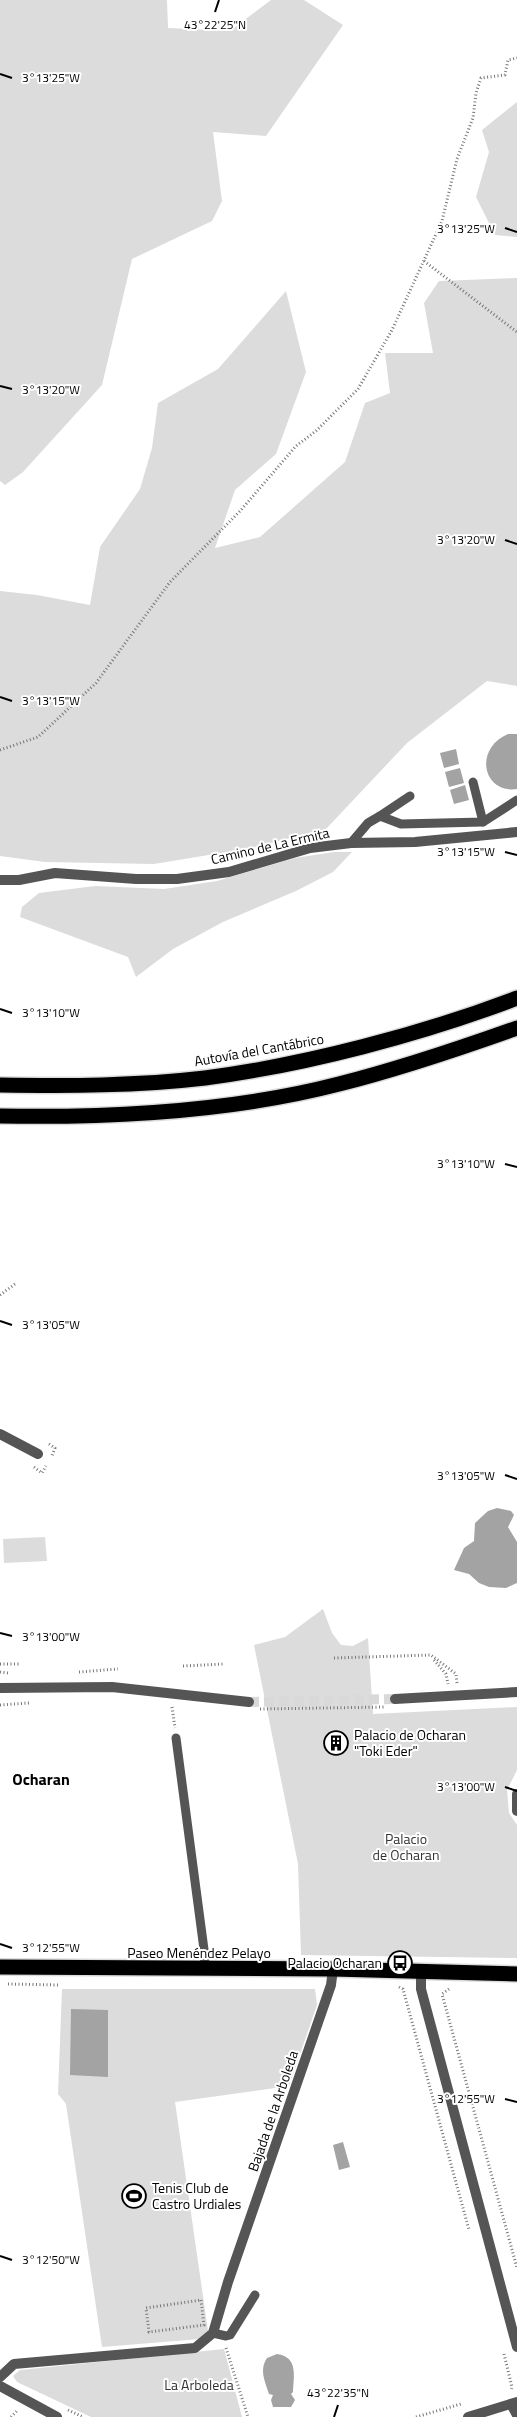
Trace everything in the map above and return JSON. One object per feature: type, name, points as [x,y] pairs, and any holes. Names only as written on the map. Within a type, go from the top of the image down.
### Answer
[{"type":"highway","name":"Autovía del Cantábrico","points":[[0,1085],[100,1086],[205,1078],[309,1059],[410,1033],[517,998]]},
{"type":"highway","points":[[0,1116],[113,1115],[226,1105],[338,1084],[449,1052],[517,1028]]},
{"type":"highway","name":"Paseo Menéndez Pelayo","points":[[2,1974],[204,1969],[333,1969],[517,1974]]},
{"type":"street","name":"Camino de La Ermita","points":[[0,880],[19,880],[55,873],[136,879],[177,879],[229,872],[310,848],[351,843],[415,842],[517,832]]},
{"type":"street","points":[[0,1434],[38,1454]]},
{"type":"street","points":[[0,1688],[112,1687],[249,1702]]},
{"type":"street","points":[[394,1703],[454,1696],[517,1692]]},
{"type":"street","points":[[517,1794],[517,1811]]},
{"type":"street","name":"Bajada de la Arboleda","points":[[213,2333],[228,2282],[332,1985],[333,1969]]},
{"type":"street","points":[[422,1972],[421,1989],[517,2347]]},
{"type":"street","points":[[0,2377],[14,2364],[195,2348],[213,2333]]},
{"type":"street","points":[[0,2386],[57,2417]]},
{"type":"street","points":[[468,2417],[514,2403],[517,2415]]},
{"type":"lane","points":[[473,782],[483,822]]},
{"type":"lane","points":[[351,843],[368,823],[410,796]]},
{"type":"lane","points":[[380,816],[402,824],[483,822],[517,800]]},
{"type":"lane","points":[[176,1738],[205,1957],[204,1969]]},
{"type":"lane","points":[[213,2333],[224,2336],[230,2334],[255,2296]]},
{"type":"path","points":[[0,750],[38,737],[96,683],[176,575],[241,510],[296,446],[316,431],[358,389],[392,330],[442,221],[457,159],[473,118],[476,93],[482,78],[505,75],[508,60],[517,58]]},
{"type":"path","points":[[424,262],[517,332]]},
{"type":"path","points":[[0,1295],[15,1284]]},
{"type":"path","points":[[334,1658],[431,1655],[456,1674],[454,1696]]},
{"type":"path","points":[[431,1655],[446,1674],[454,1696]]},
{"type":"path","points":[[0,1664],[19,1664]]},
{"type":"path","points":[[184,1666],[224,1664]]},
{"type":"path","points":[[0,1705],[35,1703]]},
{"type":"path","points":[[259,1710],[394,1703]]},
{"type":"path","points":[[163,1705],[181,1706]]},
{"type":"path","points":[[172,1705],[176,1738]]},
{"type":"path","points":[[2,1974],[12,1985],[59,1986],[63,1980]]},
{"type":"path","points":[[390,1986],[403,1989],[471,2235]]},
{"type":"path","points":[[458,1989],[448,1989],[442,1994],[517,2268]]},
{"type":"path","points":[[201,2300],[204,2325],[149,2332],[146,2308],[201,2300]]},
{"type":"path","points":[[224,2336],[248,2417]]},
{"type":"path","points":[[502,2348],[512,2386],[511,2391],[503,2393]]},
{"type":"path","points":[[416,2417],[469,2402]]},
{"type":"green space","points":[[0,0],[167,0],[168,28],[230,31],[271,0],[304,0],[343,25],[266,136],[213,132],[222,201],[212,221],[132,259],[102,385],[23,472],[5,485],[0,481]]},
{"type":"green space","points":[[517,102],[517,237],[495,235],[476,197],[489,152],[482,130]]},
{"type":"green space","points":[[517,278],[517,686],[487,681],[407,743],[326,829],[251,848],[154,864],[45,862],[0,856],[0,591],[37,595],[90,605],[100,547],[140,489],[152,448],[158,403],[218,369],[286,291],[306,372],[276,454],[235,490],[215,548],[260,537],[345,462],[365,403],[390,393],[385,353],[433,353],[424,303],[439,281]]},
{"type":"green space","points":[[334,852],[352,852],[333,872],[296,891],[223,922],[173,949],[136,977],[128,957],[20,917],[22,907],[39,893],[95,886],[164,889],[217,881],[295,858]]},
{"type":"green space","points":[[45,1537],[47,1561],[4,1563],[3,1539]]},
{"type":"green space","name":"Palacio de Ocharan","points":[[323,1609],[332,1633],[341,1645],[353,1646],[368,1638],[373,1714],[517,1707],[517,1770],[507,1790],[509,1813],[517,1825],[517,1958],[301,1955],[298,1864],[254,1645],[285,1637]]},
{"type":"green space","name":"Tenis Club de Castro Urdiales","points":[[62,1989],[315,1989],[317,2005],[289,2086],[175,2102],[208,2331],[200,2339],[102,2347],[66,2104],[58,2094]]},
{"type":"green space","name":"La Arboleda","points":[[224,2349],[242,2417],[91,2417],[17,2382],[13,2376],[20,2370]]},
{"type":"shaded area","points":[[508,734],[517,734],[517,789],[505,789],[496,785],[490,778],[487,769],[487,759],[490,750],[497,741]]},
{"type":"shaded area","points":[[456,749],[459,764],[444,768],[440,753]]},
{"type":"shaded area","points":[[460,768],[464,783],[449,787],[445,772]]},
{"type":"shaded area","points":[[465,785],[469,800],[454,804],[450,790]]},
{"type":"shaded area","points":[[497,1508],[511,1511],[514,1515],[508,1527],[517,1542],[517,1583],[506,1588],[489,1587],[479,1583],[469,1574],[454,1570],[464,1548],[474,1541],[475,1523],[488,1511]]},
{"type":"shaded area","points":[[71,2009],[108,2010],[108,2077],[70,2075]]},
{"type":"shaded area","points":[[343,2142],[350,2167],[339,2170],[333,2145]]},
{"type":"shaded area","points":[[277,2354],[284,2356],[292,2363],[294,2379],[293,2392],[291,2394],[295,2400],[291,2407],[273,2407],[271,2400],[273,2395],[269,2394],[264,2380],[263,2367],[267,2358]]},
{"type":"tunnel","points":[[249,1702],[395,1699]]},
{"type":"place","name":"Palacio de Ocharan \"Toki Eder\"","points":[[336,1743]]},
{"type":"place","name":"Palacio Ocharan","points":[[400,1963]]},
{"type":"place","name":"Tenis Club de Castro Urdiales","points":[[134,2196]]},
{"type":"district","name":"Ocharan","points":[[41,1779]]}]
